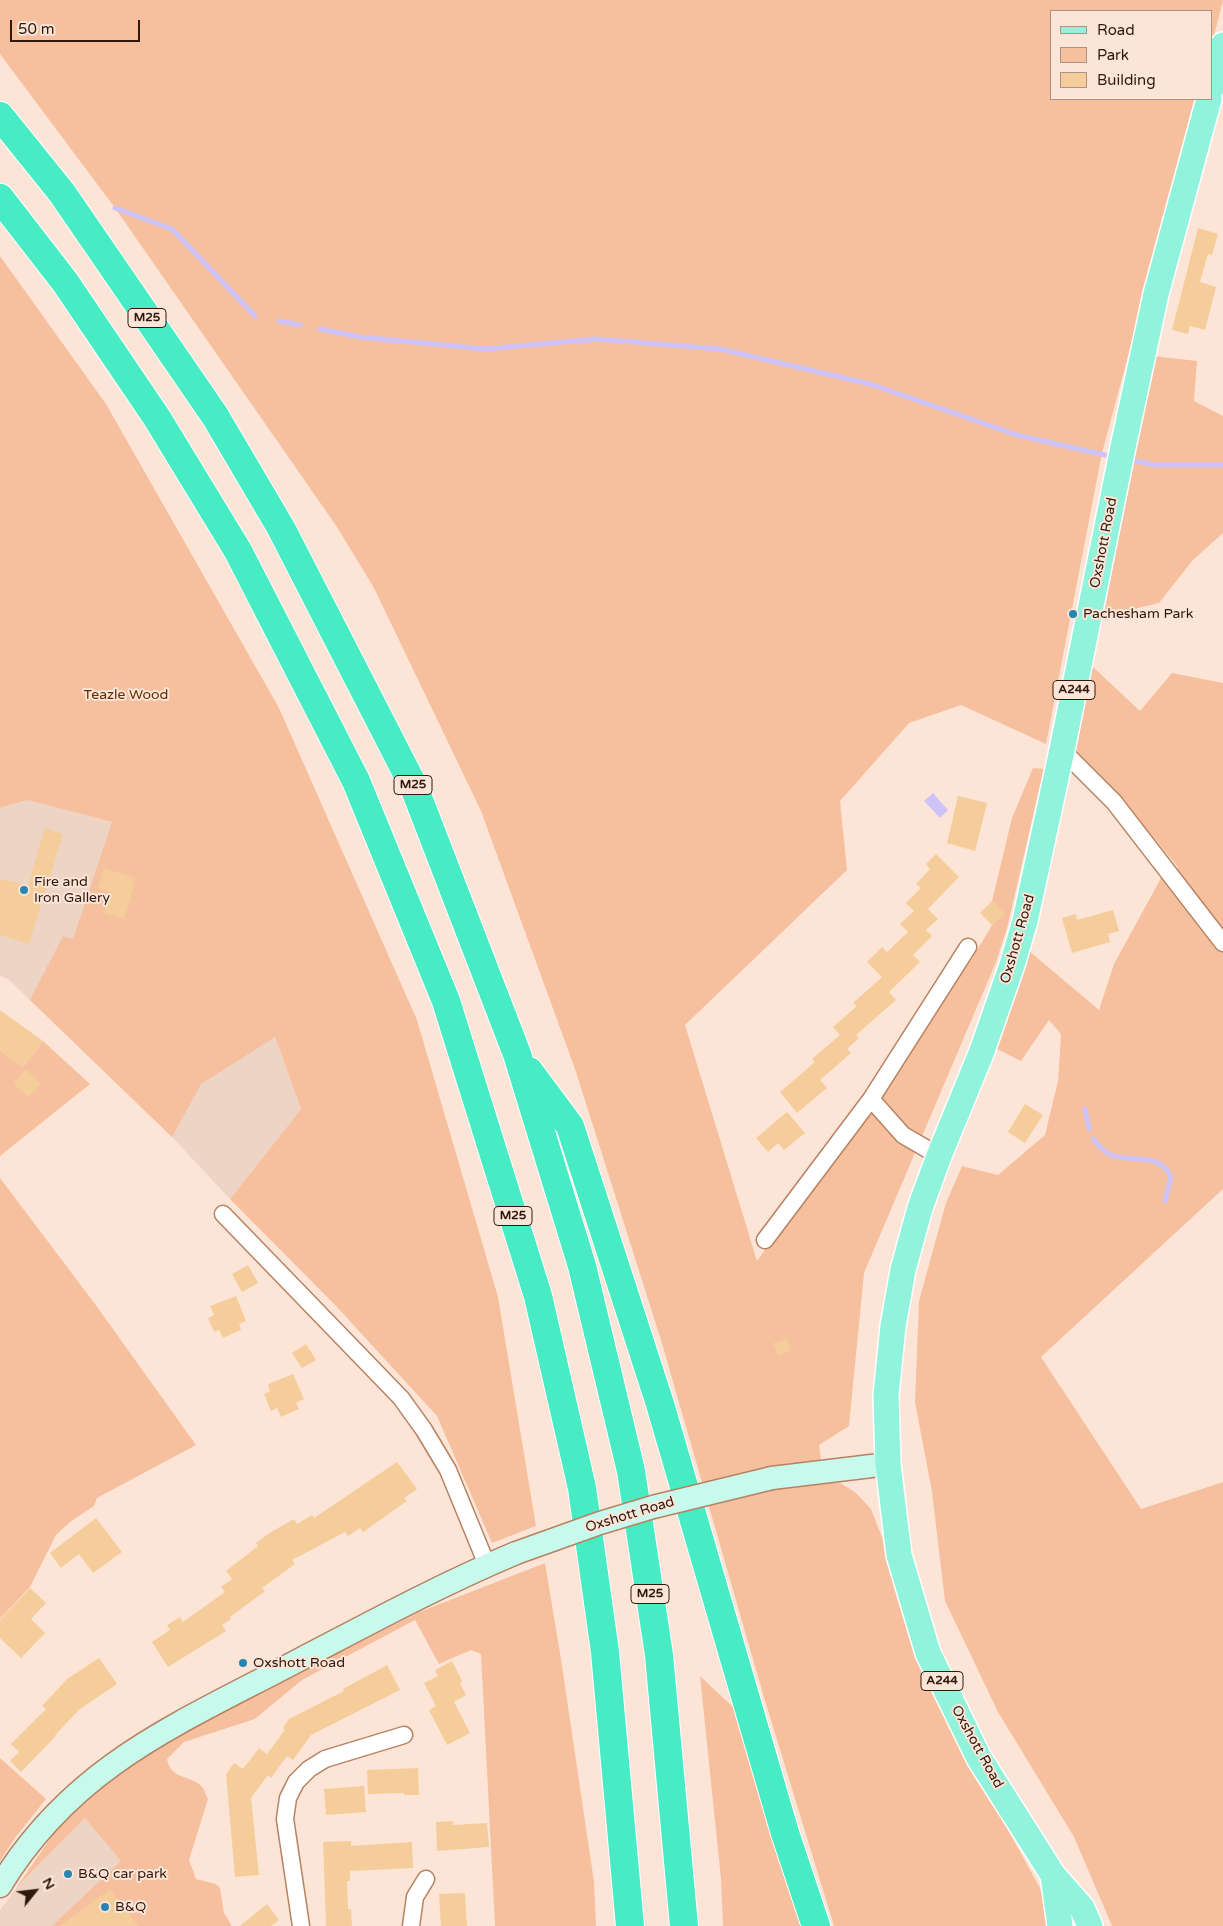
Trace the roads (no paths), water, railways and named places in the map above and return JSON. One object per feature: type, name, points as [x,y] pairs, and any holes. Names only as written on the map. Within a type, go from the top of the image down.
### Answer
[{"type":"highway","name":"M25","points":[[0,116],[62,193],[215,416],[282,528],[414,787],[517,1054],[582,1266],[630,1471],[659,1655],[684,1926]]},
{"type":"highway","name":"M25","points":[[0,198],[65,282],[157,418],[238,551],[356,781],[446,1001],[538,1296],[582,1488],[606,1652],[630,1926]]},
{"type":"highway","name":"M25","points":[[517,1054],[570,1126],[660,1404],[785,1833],[816,1926]]},
{"type":"main road","points":[[1213,83],[1223,45]]},
{"type":"main road","name":"Oxshott Road","points":[[1090,1926],[1082,1908],[1053,1875],[979,1758],[928,1653],[899,1555],[888,1464],[886,1395],[892,1326],[903,1270],[920,1208],[982,1051],[1025,921],[1156,294],[1208,100]]},
{"type":"main road","name":"Oxshott Road","points":[[0,1886],[17,1857],[56,1811],[87,1783],[129,1752],[182,1720],[464,1575],[516,1553],[600,1522],[653,1507],[772,1478],[888,1464]]},
{"type":"main road","name":"Oxshott Road","points":[[1053,1875],[1060,1926]]},
{"type":"street","points":[[1062,750],[1114,802],[1223,943]]},
{"type":"street","points":[[765,1240],[870,1099],[968,947]]},
{"type":"street","points":[[870,1099],[903,1135],[939,1156]]},
{"type":"street","points":[[223,1214],[400,1398],[424,1430],[448,1470],[487,1565]]},
{"type":"street","points":[[301,1926],[285,1819],[288,1798],[296,1782],[309,1769],[325,1759],[404,1735]]},
{"type":"street","points":[[411,1926],[415,1897],[426,1879]]},
{"type":"waterway","points":[[115,208],[172,229],[255,316]]},
{"type":"waterway","points":[[279,321],[300,325]]},
{"type":"waterway","points":[[320,329],[360,337],[485,349],[596,339],[720,349],[870,384],[1017,435],[1105,455]]},
{"type":"waterway","points":[[1136,461],[1154,465],[1223,465]]},
{"type":"waterway","points":[[1085,1109],[1089,1129]]},
{"type":"waterway","points":[[1093,1139],[1111,1155],[1152,1161],[1166,1169],[1171,1177],[1165,1201]]},
{"type":"place","name":"Pachesham Park","points":[[1073,614]]},
{"type":"place","name":"Fire and Iron Gallery","points":[[24,890]]},
{"type":"place","name":"Oxshott Road","points":[[243,1663]]},
{"type":"place","name":"B&Q car park","points":[[68,1874]]},
{"type":"place","name":"B&Q","points":[[105,1907]]},
{"type":"park label","name":"Teazle Wood","points":[[126,695]]}]
